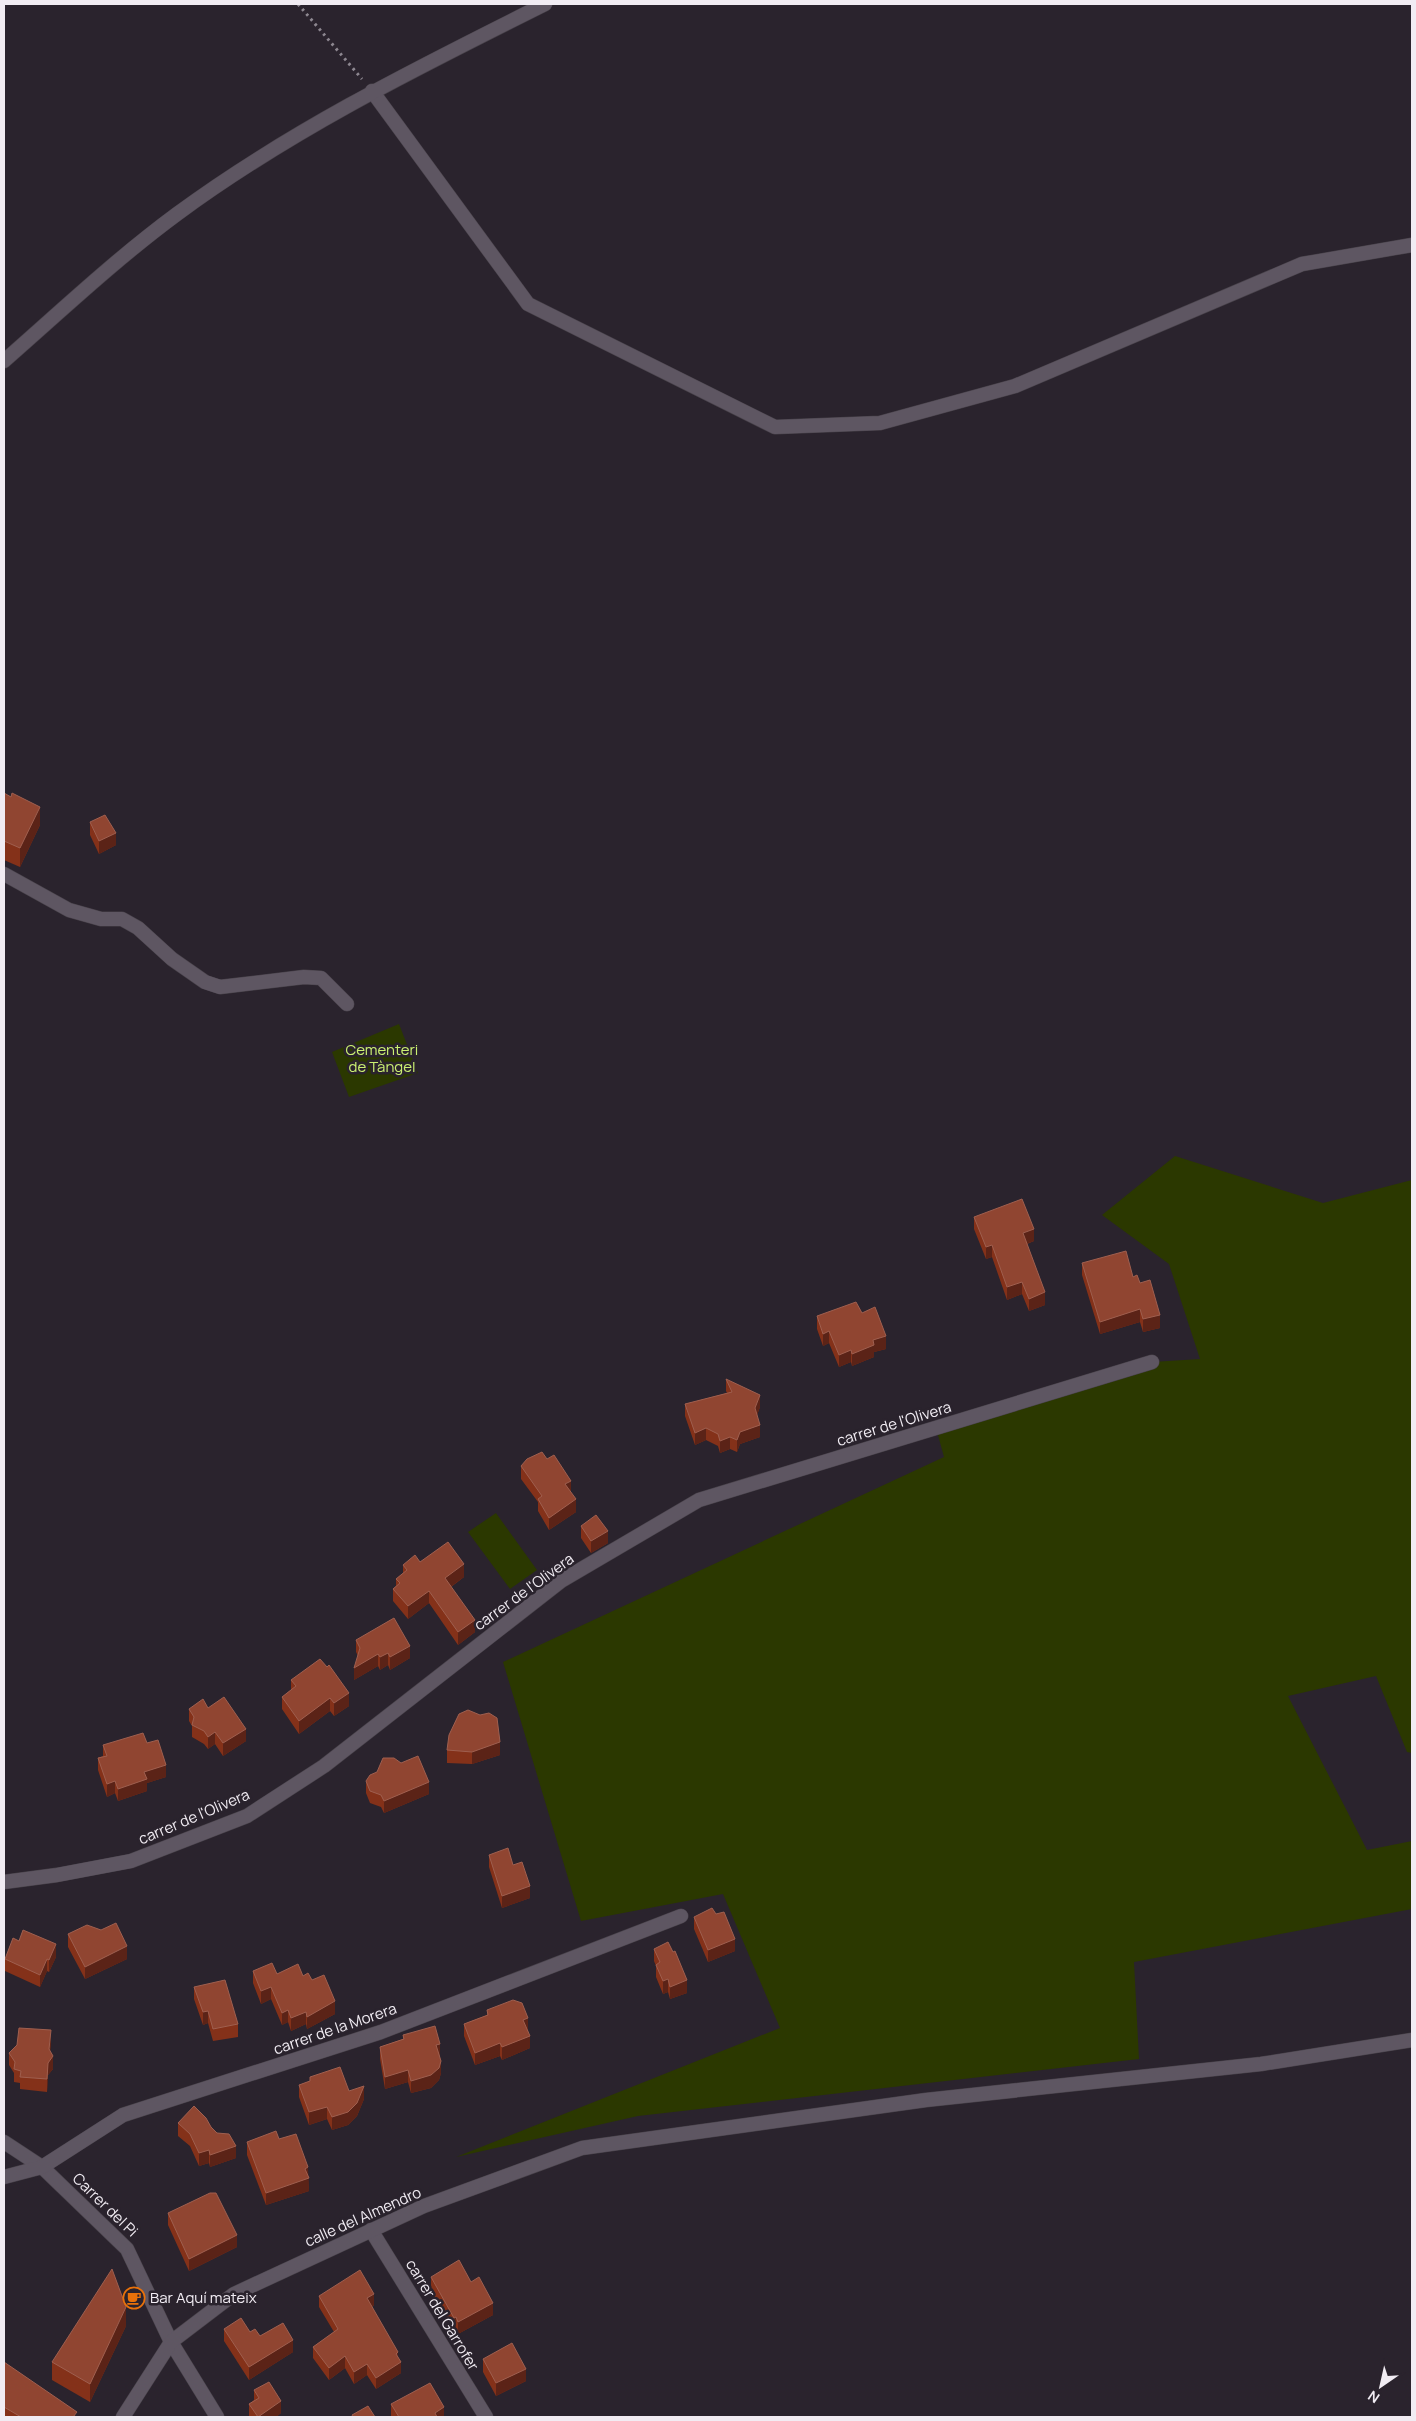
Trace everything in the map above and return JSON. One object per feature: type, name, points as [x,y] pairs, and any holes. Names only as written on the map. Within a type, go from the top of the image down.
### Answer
[{"type":"street","points":[[4,361],[130,251],[178,214],[297,135],[372,91],[545,4]]},
{"type":"street","points":[[372,91],[528,304],[775,427],[880,423],[1015,386],[1302,264],[1412,246]]},
{"type":"street","points":[[4,874],[69,910],[101,919],[122,919],[138,928],[172,959],[205,982],[220,987],[304,977],[322,978],[347,1004]]},
{"type":"street","name":"carrer de l'Olivera","points":[[4,1882],[57,1875],[131,1861],[247,1816],[324,1766],[561,1581],[699,1500],[1152,1362]]},
{"type":"street","name":"carrer de la Morera","points":[[4,2178],[42,2167],[123,2115],[381,2032],[681,1916]]},
{"type":"street","name":"calle del Almendro","points":[[171,2342],[234,2294],[424,2206],[582,2148],[926,2100],[1261,2064],[1412,2040]]},
{"type":"street","name":"Carrer del Pi","points":[[4,2142],[42,2167],[127,2248],[171,2342],[217,2417]]},
{"type":"street","name":"carrer del Garrofer","points":[[371,2230],[486,2417]]},
{"type":"street","points":[[123,2417],[171,2342]]},
{"type":"path","points":[[298,4],[372,91]]},
{"type":"green space","name":"Cementeri de Tàngel","points":[[399,1024],[418,1073],[349,1097],[332,1052]]},
{"type":"green space","points":[[1175,1156],[1323,1203],[1412,1180],[1412,1753],[1407,1752],[1376,1676],[1288,1696],[1367,1850],[1412,1841],[1412,1909],[1134,1962],[1139,2059],[638,2116],[456,2157],[780,2028],[723,1894],[581,1921],[503,1662],[944,1457],[936,1428],[1152,1362],[1200,1359],[1169,1264],[1102,1215]]},
{"type":"green space","points":[[496,1513],[537,1570],[510,1589],[468,1532]]},
{"type":"building","points":[[4,793],[11,797],[12,793],[40,807],[20,848],[4,841]]},
{"type":"building","points":[[105,815],[116,833],[99,841],[90,822]]},
{"type":"building","points":[[1022,1199],[1034,1229],[1023,1233],[1045,1292],[1029,1299],[1022,1282],[1007,1287],[992,1245],[986,1247],[974,1217]]},
{"type":"building","points":[[1126,1251],[1133,1277],[1137,1275],[1140,1283],[1150,1280],[1160,1315],[1143,1319],[1140,1309],[1100,1322],[1082,1263]]},
{"type":"building","points":[[856,1302],[862,1313],[875,1307],[886,1336],[873,1340],[874,1345],[852,1354],[851,1350],[839,1355],[829,1331],[823,1334],[817,1316]]},
{"type":"building","points":[[726,1379],[760,1395],[755,1408],[760,1425],[740,1432],[737,1440],[730,1437],[720,1441],[718,1434],[706,1428],[695,1433],[685,1404],[732,1392]]},
{"type":"building","points":[[542,1452],[547,1459],[554,1455],[571,1481],[565,1484],[576,1499],[549,1518],[538,1499],[542,1496],[521,1466],[527,1459]]},
{"type":"building","points":[[596,1515],[608,1531],[591,1541],[581,1526]]},
{"type":"building","points":[[448,1542],[464,1564],[445,1578],[475,1620],[458,1632],[429,1591],[408,1606],[393,1589],[400,1583],[396,1579],[407,1570],[403,1565],[415,1555],[420,1562]]},
{"type":"building","points":[[394,1618],[410,1646],[390,1657],[388,1653],[380,1657],[378,1654],[354,1668],[360,1648],[356,1640]]},
{"type":"building","points":[[320,1659],[327,1667],[329,1665],[349,1693],[334,1703],[330,1698],[299,1721],[282,1697],[296,1686],[291,1680]]},
{"type":"building","points":[[224,1697],[246,1729],[223,1743],[215,1732],[208,1737],[204,1731],[192,1725],[194,1717],[189,1709],[203,1699],[208,1708]]},
{"type":"building","points":[[468,1710],[480,1715],[489,1713],[497,1718],[500,1742],[472,1752],[447,1750],[449,1735],[459,1714]]},
{"type":"building","points":[[143,1733],[147,1743],[158,1740],[166,1765],[144,1772],[147,1779],[118,1789],[115,1781],[107,1784],[98,1758],[107,1756],[103,1745]]},
{"type":"building","points":[[418,1756],[429,1782],[384,1801],[381,1795],[370,1791],[366,1781],[370,1775],[377,1772],[383,1758],[394,1758],[401,1763]]},
{"type":"building","points":[[508,1848],[513,1865],[522,1862],[530,1886],[502,1896],[489,1855]]},
{"type":"building","points":[[712,1908],[716,1914],[724,1912],[735,1939],[708,1950],[694,1917]]},
{"type":"building","points":[[116,1923],[127,1946],[85,1967],[68,1934],[87,1925],[101,1930]]},
{"type":"building","points":[[23,1930],[56,1944],[40,1975],[5,1959],[13,1938],[19,1941]]},
{"type":"building","points":[[668,1942],[673,1952],[675,1951],[687,1980],[670,1987],[668,1979],[663,1981],[656,1965],[660,1962],[654,1949]]},
{"type":"building","points":[[272,1963],[277,1974],[298,1964],[303,1976],[308,1973],[312,1980],[324,1975],[335,2001],[307,2017],[306,2012],[291,2018],[288,2010],[282,2013],[271,1987],[261,1991],[253,1971]]},
{"type":"building","points":[[225,1980],[238,2024],[213,2029],[208,2011],[203,2012],[194,1987]]},
{"type":"building","points":[[513,2000],[522,2003],[528,2018],[523,2020],[530,2036],[502,2047],[500,2043],[475,2053],[464,2024],[488,2015],[487,2010]]},
{"type":"building","points":[[435,2026],[440,2044],[436,2045],[441,2061],[439,2068],[431,2075],[411,2081],[408,2070],[385,2077],[380,2047],[404,2039],[403,2035]]},
{"type":"building","points":[[19,2028],[51,2030],[49,2049],[53,2056],[48,2063],[47,2079],[20,2077],[21,2071],[14,2069],[15,2062],[9,2053],[17,2045]]},
{"type":"building","points":[[340,2067],[349,2091],[364,2086],[357,2103],[348,2112],[332,2117],[327,2107],[309,2112],[299,2085],[310,2081],[310,2077]]},
{"type":"building","points":[[194,2106],[217,2133],[229,2134],[236,2146],[210,2155],[209,2150],[199,2153],[190,2134],[178,2123]]},
{"type":"building","points":[[276,2131],[279,2139],[296,2134],[308,2167],[305,2169],[309,2178],[266,2193],[247,2142]]},
{"type":"building","points":[[210,2193],[216,2193],[237,2235],[189,2259],[168,2213]]},
{"type":"building","points":[[459,2260],[471,2282],[479,2277],[493,2303],[458,2322],[431,2277]]},
{"type":"building","points":[[112,2269],[126,2307],[90,2384],[52,2362]]},
{"type":"building","points":[[360,2270],[374,2294],[367,2298],[398,2352],[396,2354],[401,2362],[376,2378],[367,2364],[354,2372],[345,2356],[329,2368],[313,2347],[338,2329],[319,2296]]},
{"type":"building","points":[[241,2318],[250,2332],[255,2329],[260,2336],[283,2323],[293,2340],[249,2367],[224,2329]]},
{"type":"building","points":[[512,2343],[526,2369],[496,2383],[483,2359]]},
{"type":"building","points":[[4,2362],[77,2412],[73,2417],[21,2417],[4,2407]]},
{"type":"building","points":[[269,2382],[281,2401],[258,2417],[249,2404],[259,2398],[254,2390]]},
{"type":"building","points":[[430,2383],[444,2407],[435,2413],[437,2417],[399,2417],[391,2404]]},
{"type":"building","points":[[368,2406],[375,2417],[353,2417],[352,2415]]},
{"type":"place","name":"Bar Aquí mateix","points":[[134,2298]]}]
